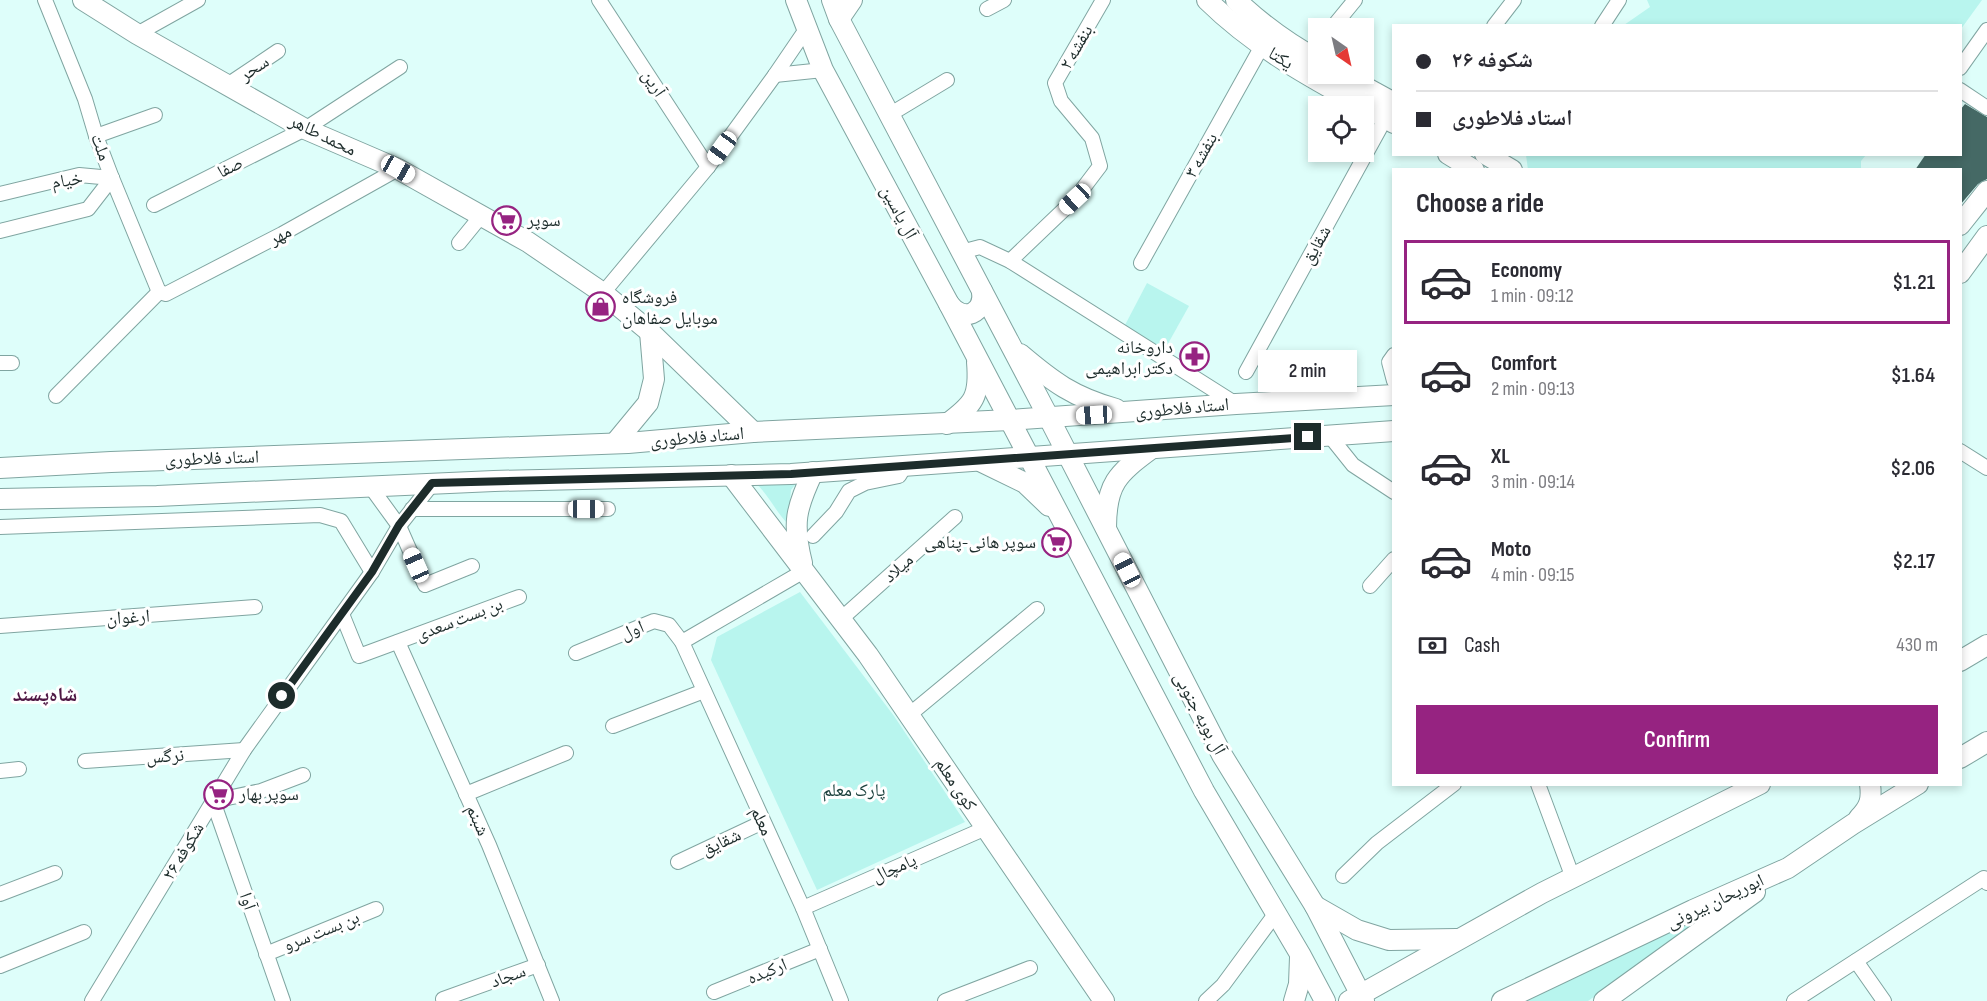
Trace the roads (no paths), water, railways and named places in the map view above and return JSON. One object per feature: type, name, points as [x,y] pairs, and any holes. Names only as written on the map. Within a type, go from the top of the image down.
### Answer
[{"type":"main road","name":"محمد طاهر","points":[[82,0],[137,34],[305,129],[398,169],[528,242],[603,293],[650,332],[753,432]]},
{"type":"main road","name":"آل یاسین","points":[[796,0],[823,70],[1010,420]]},
{"type":"main road","name":"آل یاسین","points":[[832,0],[839,19],[1049,418]]},
{"type":"main road","points":[[839,19],[852,0]]},
{"type":"main road","name":"یکتا","points":[[1207,0],[1233,25],[1283,61],[1391,115]]},
{"type":"main road","name":"یکتا","points":[[1247,4],[1292,46],[1308,51]]},
{"type":"main road","points":[[1353,84],[1391,115]]},
{"type":"main road","points":[[1451,156],[1471,168]]},
{"type":"main road","points":[[1491,156],[1510,163]]},
{"type":"main road","points":[[1962,222],[1987,191]]},
{"type":"main road","points":[[1962,270],[1987,236]]},
{"type":"main road","points":[[949,304],[954,311],[963,315],[972,314],[979,308],[983,299],[981,291]]},
{"type":"main road","points":[[615,443],[648,403],[654,379],[650,332]]},
{"type":"main road","points":[[1012,348],[1065,390],[1094,403],[1130,412]]},
{"type":"main road","points":[[947,424],[968,409],[976,395],[979,378],[977,357]]},
{"type":"main road","name":"استاد فلاطوری","points":[[0,468],[615,443],[753,432],[947,424],[1392,395]]},
{"type":"main road","name":"آل بویه جنوبی","points":[[1049,418],[1222,755],[1315,906],[1358,999]]},
{"type":"main road","name":"آل بویه جنوبی","points":[[1010,420],[1204,791],[1300,954],[1325,1001]]},
{"type":"main road","name":"استاد فلاطوری","points":[[0,500],[432,483],[813,472],[1392,431]]},
{"type":"main road","points":[[1106,530],[1106,506],[1112,485],[1126,467],[1152,448]]},
{"type":"main road","points":[[979,460],[1024,483],[1061,517]]},
{"type":"main road","name":"کوی معلم","points":[[804,571],[796,540],[795,520],[801,497],[813,472]]},
{"type":"main road","name":"کوی معلم","points":[[731,475],[868,655],[1104,1001]]},
{"type":"main road","points":[[1129,647],[1158,631]]},
{"type":"main road","points":[[1962,661],[1987,645]]},
{"type":"main road","points":[[1972,754],[1987,742]]},
{"type":"main road","points":[[1358,999],[1462,938],[1573,878],[1756,786]]},
{"type":"main road","points":[[1853,824],[1866,811],[1872,798],[1870,786]]},
{"type":"main road","name":"ابوریحان بیرونی","points":[[1502,1001],[1692,910],[1788,868],[1915,786]]},
{"type":"main road","points":[[1604,1001],[1788,868]]},
{"type":"main road","points":[[1315,906],[1357,930],[1389,940],[1431,941],[1462,938]]},
{"type":"main road","points":[[1294,1001],[1299,984],[1300,954]]},
{"type":"street","name":"ملت","points":[[45,0],[85,99],[112,178],[159,292]]},
{"type":"street","points":[[137,34],[198,0]]},
{"type":"street","name":"آرین","points":[[599,0],[708,167]]},
{"type":"street","points":[[987,9],[1004,0]]},
{"type":"street","name":"بنفشه ۲","points":[[1010,261],[1075,199],[1100,166],[1092,138],[1061,101],[1055,83],[1103,0]]},
{"type":"street","points":[[1340,18],[1355,0]]},
{"type":"street","points":[[1496,24],[1514,0]]},
{"type":"street","points":[[1603,24],[1619,0]]},
{"type":"street","points":[[603,293],[708,167],[807,28]]},
{"type":"street","points":[[1962,65],[1987,30]]},
{"type":"street","name":"بنفشه ۳","points":[[1141,263],[1262,46]]},
{"type":"street","name":"سحر","points":[[229,84],[278,51]]},
{"type":"street","name":"صفا","points":[[154,205],[305,129],[400,67]]},
{"type":"street","points":[[775,75],[823,70]]},
{"type":"street","points":[[890,115],[947,80]]},
{"type":"street","points":[[1962,91],[1987,108]]},
{"type":"street","name":"شقایق","points":[[1246,372],[1391,115]]},
{"type":"street","points":[[96,136],[155,116]]},
{"type":"street","name":"مهر","points":[[159,292],[166,294],[187,284],[398,169]]},
{"type":"street","name":"خیام","points":[[0,194],[79,175],[112,178]]},
{"type":"street","name":"خیام","points":[[0,231],[88,209],[112,178]]},
{"type":"street","points":[[459,243],[481,216]]},
{"type":"street","points":[[961,252],[980,247],[1010,261],[1236,404]]},
{"type":"street","points":[[56,396],[159,292]]},
{"type":"street","points":[[1392,358],[1389,362],[1392,373]]},
{"type":"street","points":[[1329,435],[1353,465],[1392,491]]},
{"type":"street","points":[[1963,457],[1987,468]]},
{"type":"street","points":[[813,537],[836,512],[849,491],[865,483],[899,476],[905,466]]},
{"type":"street","name":"شکوفه ۲۶","points":[[92,1001],[244,750],[372,572],[399,525],[432,483]]},
{"type":"street","points":[[370,486],[399,525],[425,585],[472,566]]},
{"type":"street","points":[[412,509],[608,509]]},
{"type":"street","points":[[0,527],[320,515],[341,521],[372,572]]},
{"type":"street","name":"میلاد","points":[[841,619],[955,518]]},
{"type":"street","points":[[1370,586],[1392,561]]},
{"type":"street","points":[[682,642],[804,571]]},
{"type":"street","name":"بن بست سعدی","points":[[342,615],[359,656],[519,597]]},
{"type":"street","name":"ارغوان","points":[[0,626],[255,607]]},
{"type":"street","points":[[909,714],[1036,609]]},
{"type":"street","name":"اول","points":[[576,652],[654,621],[669,625],[682,642]]},
{"type":"street","name":"شبنم","points":[[398,642],[489,845],[552,1001]]},
{"type":"street","name":"معلم","points":[[682,642],[803,908],[841,1001]]},
{"type":"street","points":[[613,726],[704,691]]},
{"type":"street","name":"نرگس","points":[[85,760],[244,750]]},
{"type":"street","points":[[466,794],[566,753]]},
{"type":"street","points":[[0,771],[19,769]]},
{"type":"street","points":[[213,801],[261,791],[303,775]]},
{"type":"street","points":[[1342,876],[1377,843],[1451,786]]},
{"type":"street","points":[[1539,786],[1573,878]]},
{"type":"street","name":"آوا","points":[[213,801],[283,1001]]},
{"type":"street","name":"شقایق","points":[[678,862],[763,822]]},
{"type":"street","name":"پامچال","points":[[803,908],[986,828]]},
{"type":"street","points":[[0,894],[55,873]]},
{"type":"street","points":[[1794,1001],[1984,878],[1987,883]]},
{"type":"street","name":"بن بست سرو","points":[[266,954],[376,909]]},
{"type":"street","points":[[1206,1001],[1223,986],[1276,913]]},
{"type":"street","points":[[0,966],[84,932]]},
{"type":"street","name":"ارکیده","points":[[714,992],[820,949]]},
{"type":"street","points":[[1856,961],[1884,1001]]},
{"type":"street","name":"سجاد","points":[[443,999],[538,965]]},
{"type":"street","points":[[945,1001],[1030,968]]},
{"type":"place","name":"سوپر","points":[[506,220]]},
{"type":"place","name":"فروشگاه موبایل صفاهان","points":[[601,307]]},
{"type":"place","name":"داروخانه دکتر ابراهیمی","points":[[1194,357]]},
{"type":"place","name":"سوپر هانی-پناهی","points":[[1057,542]]},
{"type":"place","name":"سوپر بهار","points":[[218,794]]},
{"type":"district","name":"شاه‌پسند","points":[[45,694]]},
{"type":"park label","name":"پارک معلم","points":[[854,790]]}]
